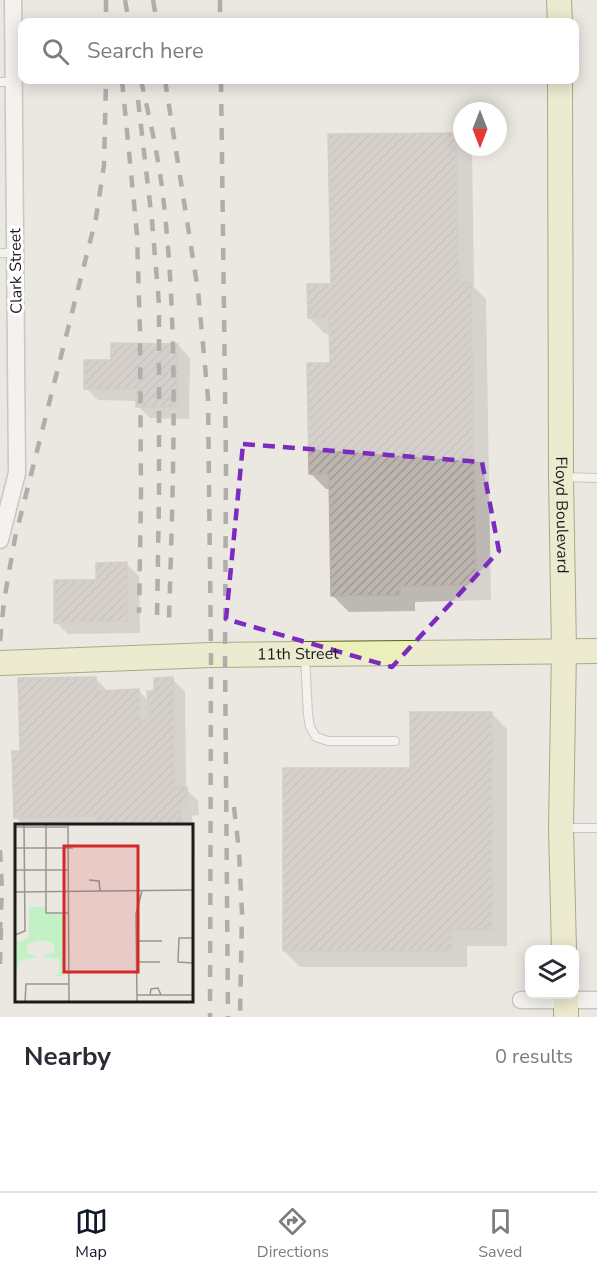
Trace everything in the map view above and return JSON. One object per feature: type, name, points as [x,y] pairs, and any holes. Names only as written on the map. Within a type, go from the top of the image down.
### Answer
[{"type":"main road","points":[[560,0],[560,18]]},
{"type":"main road","name":"Floyd Boulevard","points":[[560,84],[564,650],[561,828],[564,945]]},
{"type":"main road","name":"11th Street","points":[[0,663],[211,655],[597,651]]},
{"type":"street","name":"Clark Street","points":[[0,540],[17,472],[8,253],[7,82],[13,0]]},
{"type":"street","points":[[521,1000],[566,1004],[597,1000]]},
{"type":"lane","points":[[561,477],[597,478]]},
{"type":"lane","points":[[305,654],[308,716],[310,727],[316,737],[328,741],[395,741]]},
{"type":"lane","points":[[561,828],[597,828]]},
{"type":"highlighted area","points":[[243,444],[482,462],[499,551],[392,667],[226,619]]},
{"type":"building","points":[[453,133],[453,156],[456,156],[459,282],[471,282],[476,585],[400,586],[400,595],[331,596],[329,474],[309,474],[307,363],[330,363],[329,318],[308,318],[307,284],[331,284],[328,134]]},
{"type":"building","points":[[111,343],[178,344],[178,407],[136,407],[136,389],[84,389],[84,360],[111,360]]},
{"type":"building","points":[[127,562],[128,621],[54,623],[54,580],[96,580],[96,563]]},
{"type":"building","points":[[96,677],[97,691],[139,689],[140,721],[150,720],[147,691],[154,691],[154,678],[173,677],[175,787],[187,787],[187,803],[180,804],[182,824],[98,824],[97,816],[14,818],[12,751],[20,751],[18,678]]},
{"type":"building","points":[[410,712],[492,712],[492,930],[451,930],[451,951],[283,951],[283,768],[410,768]]},
{"type":"railway","points":[[106,0],[106,18]]},
{"type":"railway","points":[[125,0],[128,18]]},
{"type":"railway","points":[[153,0],[156,18]]},
{"type":"railway","points":[[220,0],[220,18]]},
{"type":"railway","points":[[0,641],[4,601],[15,538],[96,218],[104,165],[106,84]]},
{"type":"railway","points":[[122,84],[137,234],[141,496],[139,613]]},
{"type":"railway","points":[[142,84],[162,189],[172,308],[174,412],[169,619]]},
{"type":"railway","points":[[166,84],[198,291],[208,398],[211,655],[210,1017]]},
{"type":"railway","points":[[221,84],[226,466],[228,1017]]},
{"type":"railway","points":[[138,100],[159,304],[157,619]]},
{"type":"railway","points":[[234,807],[242,914],[240,1017]]},
{"type":"railway","points":[[0,850],[2,891],[0,930]]},
{"type":"railway","points":[[0,964],[1,927]]}]
